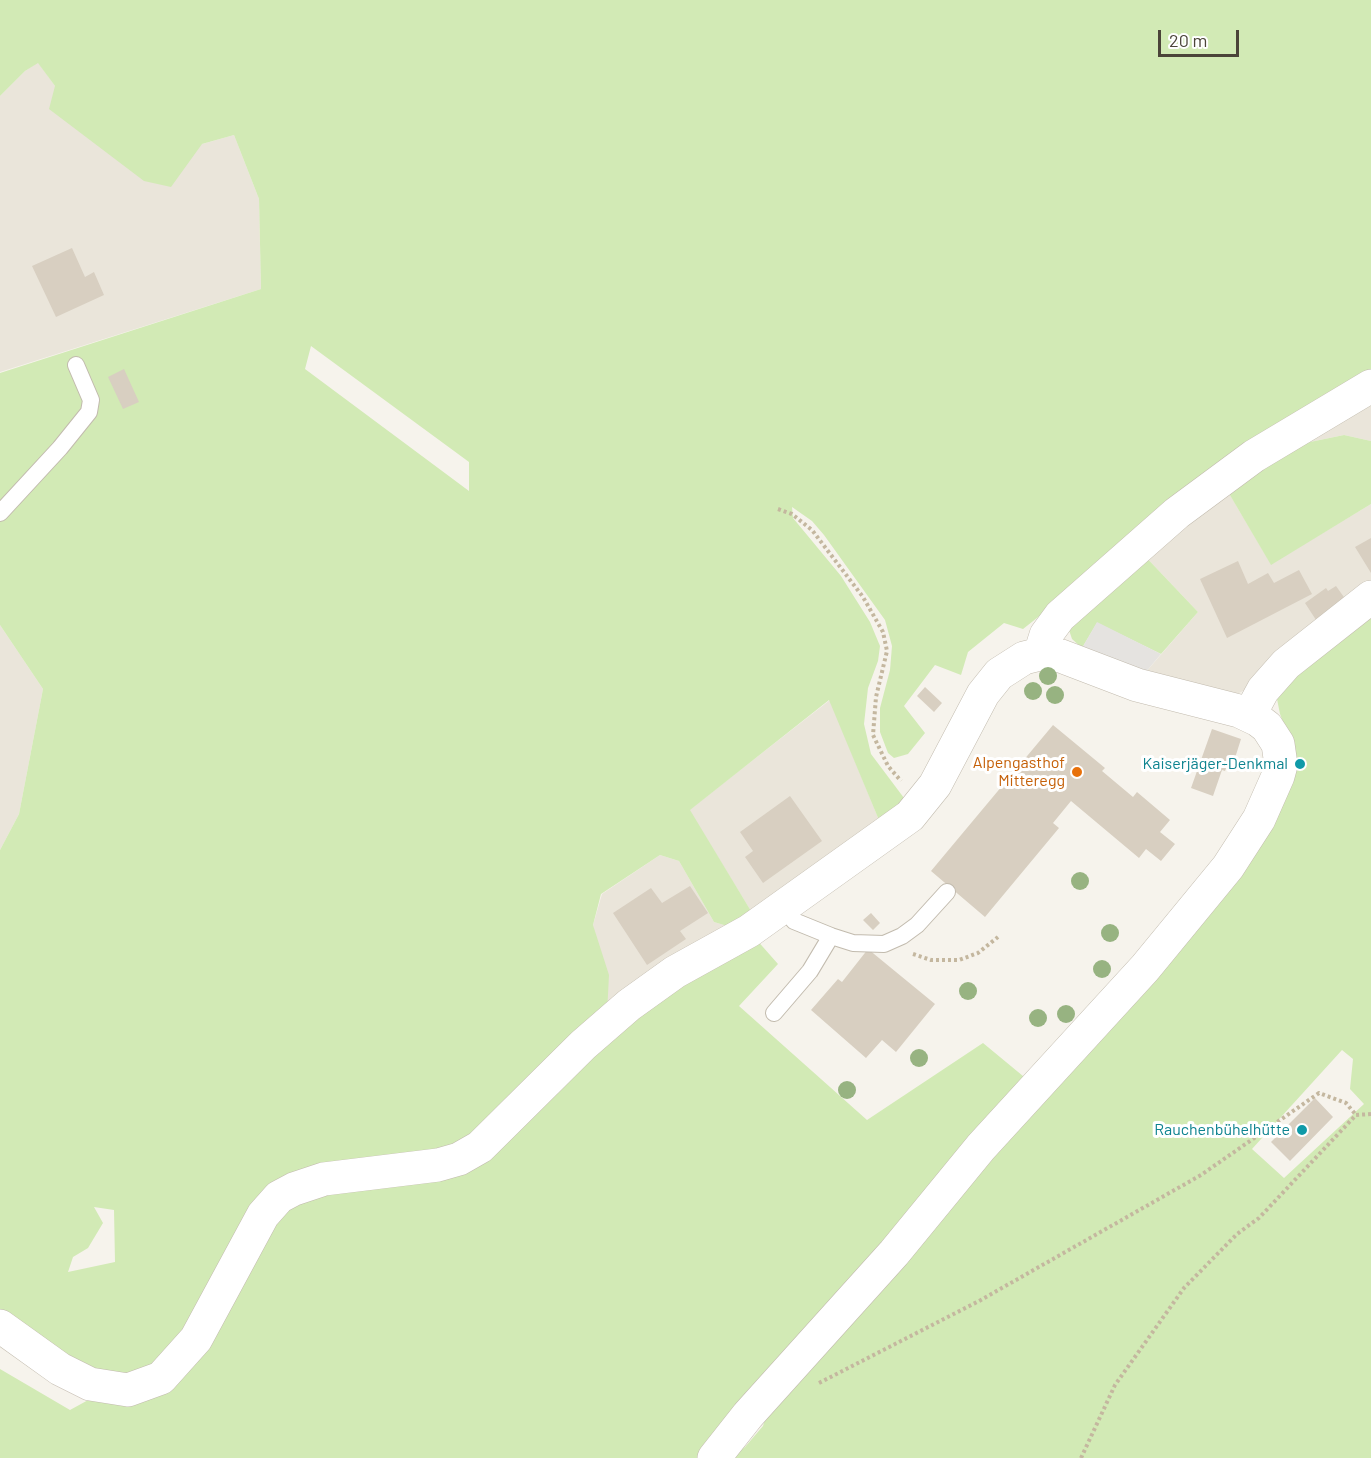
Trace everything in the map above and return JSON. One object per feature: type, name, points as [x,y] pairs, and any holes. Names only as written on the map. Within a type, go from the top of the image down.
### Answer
[{"type":"street","points":[[1040,654],[1046,634],[1060,616],[1177,513],[1254,456],[1371,386]]},
{"type":"street","points":[[1250,714],[1263,690],[1286,664],[1371,597]]},
{"type":"street","points":[[0,1326],[60,1369],[90,1384],[128,1390],[161,1378],[185,1354],[201,1332],[263,1215],[279,1197],[294,1189],[324,1179],[438,1165],[471,1153],[495,1134],[575,1053],[629,1005],[675,972],[749,931],[896,827],[928,795],[968,720],[991,684],[1016,662],[1040,654],[1061,656],[1137,685],[1250,714],[1267,727],[1273,735],[1280,753],[1281,765],[1276,785],[1266,808],[1228,867],[1145,968],[981,1147],[894,1253],[748,1415],[714,1458]]},
{"type":"lane","points":[[0,513],[60,448],[89,412],[91,400],[76,365]]},
{"type":"lane","points":[[783,907],[794,921],[831,936],[853,943],[884,944],[902,936],[917,925],[947,892]]},
{"type":"lane","points":[[774,1013],[810,971],[831,936]]},
{"type":"path","points":[[778,509],[792,514],[812,530],[877,617],[887,651],[876,697],[873,735],[888,766],[901,781],[928,795]]},
{"type":"path","points":[[884,944],[931,960],[959,960],[978,953],[998,937]]},
{"type":"path","points":[[810,1389],[979,1301],[1201,1175],[1319,1093],[1346,1103],[1356,1115]]},
{"type":"path","points":[[1081,1458],[1115,1385],[1184,1288],[1237,1234],[1259,1218],[1356,1115],[1371,1114]]},
{"type":"shaded area","points":[[38,62],[55,86],[202,144],[234,135],[259,199],[261,289],[0,372],[0,96],[25,71]]},
{"type":"shaded area","points":[[1371,394],[1371,441],[1344,435],[1281,448]]},
{"type":"shaded area","points":[[1224,485],[1271,564],[1371,504],[1371,588],[1254,686],[1226,699],[1145,673],[1198,612],[1142,553]]},
{"type":"shaded area","points":[[1097,622],[1161,654],[1145,673],[1082,648]]},
{"type":"shaded area","points":[[0,625],[43,689],[19,814],[0,850]]},
{"type":"shaded area","points":[[830,700],[881,825],[754,916],[689,810]]},
{"type":"shaded area","points":[[660,855],[679,861],[714,922],[737,929],[607,1014],[593,925],[602,894]]},
{"type":"green space","points":[[0,0],[1371,0],[1371,377],[1133,542],[1023,629],[1004,623],[968,652],[961,675],[935,665],[904,706],[925,733],[908,754],[894,758],[888,753],[880,732],[880,708],[890,670],[892,646],[885,620],[824,535],[812,521],[792,507],[793,518],[841,576],[870,622],[880,646],[878,661],[868,688],[864,724],[871,754],[904,798],[881,825],[829,700],[690,810],[754,916],[737,929],[714,922],[679,861],[660,855],[601,894],[593,925],[609,975],[607,1014],[465,1145],[320,1191],[450,1176],[597,1043],[755,938],[778,964],[739,1006],[867,1120],[983,1043],[1029,1081],[703,1458],[0,1458],[0,1369],[70,1410],[143,1370],[118,1374],[92,1370],[0,1312],[0,850],[19,814],[43,689],[0,625],[0,373],[261,289],[259,199],[234,135],[202,144],[171,187],[144,181],[49,109],[55,86],[38,63],[25,71],[0,96]],"holes":[[[311,346],[469,462],[469,491],[305,369]],[[94,1207],[114,1210],[115,1262],[68,1272],[73,1257],[88,1248],[103,1223]]]},
{"type":"green space","points":[[1344,435],[1371,441],[1371,504],[1271,565],[1224,485],[1281,448]]},
{"type":"green space","points":[[1142,553],[1198,612],[1161,654],[1097,623],[1082,648],[1072,639],[1069,630],[1073,615]]},
{"type":"green space","points":[[1371,608],[1371,1458],[729,1458],[745,1447],[763,1426],[770,1404],[1170,954],[1288,735],[1276,694]],"holes":[[[1342,1050],[1353,1059],[1350,1089],[1364,1104],[1284,1178],[1252,1149]]]},
{"type":"building","points":[[72,248],[85,277],[94,272],[104,295],[56,317],[32,266]]},
{"type":"building","points":[[124,369],[139,402],[123,409],[108,377]]},
{"type":"building","points":[[1371,538],[1371,573],[1355,547]]},
{"type":"building","points":[[1238,561],[1248,584],[1268,573],[1274,583],[1299,570],[1312,594],[1227,638],[1200,579]]},
{"type":"building","points":[[1336,586],[1346,600],[1318,623],[1305,603],[1326,588],[1328,591]]},
{"type":"building","points":[[925,687],[942,703],[934,712],[917,696]]},
{"type":"building","points":[[1053,725],[1105,768],[1102,771],[1133,797],[1137,792],[1170,820],[1160,832],[1175,844],[1161,861],[1146,849],[1139,858],[1071,801],[1053,823],[1059,828],[985,917],[931,871]]},
{"type":"building","points":[[1212,729],[1241,739],[1235,758],[1230,757],[1225,771],[1222,770],[1213,796],[1191,788]]},
{"type":"building","points":[[790,796],[822,841],[763,883],[745,857],[753,851],[740,832]]},
{"type":"building","points":[[690,886],[708,913],[680,931],[686,939],[647,965],[613,913],[651,888],[662,903]]},
{"type":"building","points":[[871,913],[880,923],[873,930],[863,920]]},
{"type":"building","points":[[868,949],[935,1004],[896,1052],[882,1040],[866,1058],[811,1010],[838,979],[842,982]]},
{"type":"building","name":"Rauchenbühelhütte","points":[[1315,1098],[1333,1117],[1290,1161],[1271,1142]]},
{"type":"place","name":"Kaiserjäger-Denkmal","points":[[1300,764]]},
{"type":"place","name":"Alpengasthof Mitteregg","points":[[1077,772]]},
{"type":"place","name":"Rauchenbühelhütte","points":[[1302,1130]]}]
